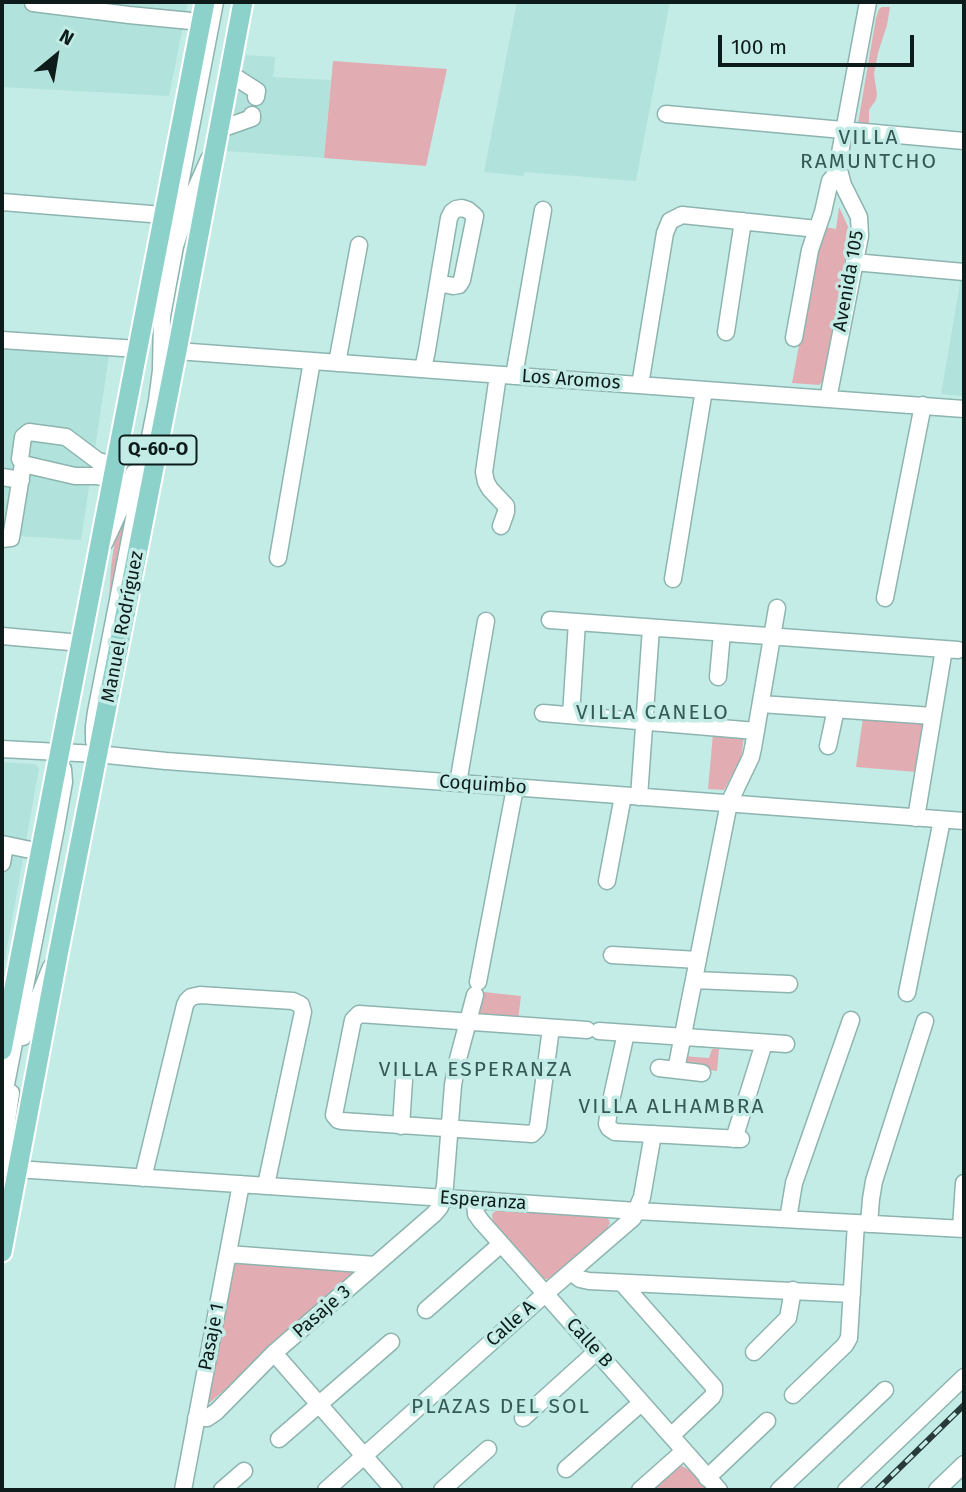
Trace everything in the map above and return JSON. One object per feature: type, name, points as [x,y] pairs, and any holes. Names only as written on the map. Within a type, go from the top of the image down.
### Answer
[{"type":"main road","name":"Manuel Rodríguez","points":[[2,1050],[205,2]]},
{"type":"main road","name":"Manuel Rodríguez","points":[[2,1252],[8,1169],[58,955],[243,2]]},
{"type":"street","points":[[34,2],[201,22]]},
{"type":"street","points":[[95,567],[138,461],[152,384],[156,308],[215,2]]},
{"type":"street","name":"Avenida 105","points":[[828,399],[860,236],[856,211],[839,170],[868,2]]},
{"type":"street","points":[[229,73],[257,91],[256,97]]},
{"type":"street","points":[[667,114],[964,141]]},
{"type":"street","points":[[97,754],[94,721],[157,401],[162,316],[178,233],[217,138],[252,118],[252,115]]},
{"type":"street","points":[[794,338],[808,258],[831,181],[839,170]]},
{"type":"street","points":[[2,202],[163,215]]},
{"type":"street","points":[[501,526],[506,506],[490,489],[484,472],[543,210]]},
{"type":"street","points":[[640,385],[667,225],[674,218],[682,215],[817,229]]},
{"type":"street","points":[[726,332],[743,221]]},
{"type":"street","points":[[337,363],[359,245]]},
{"type":"street","points":[[854,262],[964,272]]},
{"type":"street","points":[[423,369],[438,283]]},
{"type":"street","points":[[2,340],[138,349]]},
{"type":"street","name":"Los Aromos","points":[[177,351],[964,409]]},
{"type":"street","points":[[278,558],[312,361]]},
{"type":"street","points":[[673,579],[704,390]]},
{"type":"street","points":[[885,598],[922,405]]},
{"type":"street","points":[[2,539],[11,538],[22,472],[20,459],[23,437],[29,432],[66,437],[114,472]]},
{"type":"street","points":[[2,477],[22,472],[96,476],[114,472]]},
{"type":"street","points":[[676,1070],[729,803],[751,757],[777,608]]},
{"type":"street","points":[[550,620],[951,650],[933,716],[916,818]]},
{"type":"street","points":[[457,783],[486,621]]},
{"type":"street","points":[[570,715],[577,622]]},
{"type":"street","points":[[607,881],[631,796],[644,722],[651,628]]},
{"type":"street","points":[[718,677],[722,633]]},
{"type":"street","points":[[2,636],[81,643]]},
{"type":"street","points":[[761,704],[933,716]]},
{"type":"street","points":[[828,746],[836,709]]},
{"type":"street","points":[[543,713],[756,732]]},
{"type":"street","name":"Coquimbo","points":[[2,749],[97,754],[964,821]]},
{"type":"street","points":[[2,1105],[64,782],[59,753]]},
{"type":"street","points":[[443,1198],[453,1085],[476,989],[515,788]]},
{"type":"street","points":[[907,993],[942,820]]},
{"type":"street","points":[[2,863],[4,845],[40,852]]},
{"type":"street","points":[[612,954],[698,960]]},
{"type":"street","points":[[694,980],[789,984]]},
{"type":"street","points":[[143,1178],[187,1001],[200,995],[293,1001],[301,1005],[303,1013],[266,1185]]},
{"type":"street","points":[[551,1028],[538,1126],[535,1132],[529,1135],[342,1121],[335,1118],[333,1112],[354,1020],[361,1014],[786,1044]]},
{"type":"street","points":[[788,1219],[794,1183],[851,1020]]},
{"type":"street","points":[[793,1395],[850,1335],[852,1294],[863,1224],[925,1021]]},
{"type":"street","points":[[626,1033],[607,1124],[609,1129],[615,1132],[738,1139],[764,1043]]},
{"type":"street","points":[[659,1068],[702,1073]]},
{"type":"street","points":[[401,1126],[404,1080]]},
{"type":"street","points":[[637,1211],[653,1134]]},
{"type":"street","points":[[2,1199],[8,1169]]},
{"type":"street","name":"Esperanza","points":[[8,1169],[637,1211],[963,1228]]},
{"type":"street","points":[[963,1228],[964,1182]]},
{"type":"street","name":"Pasaje 1","points":[[183,1490],[241,1184]]},
{"type":"street","name":"Pasaje 3","points":[[196,1418],[207,1418],[216,1412],[274,1353],[434,1214],[443,1198]]},
{"type":"street","name":"Calle B","points":[[475,1200],[476,1214],[500,1244],[713,1484]]},
{"type":"street","name":"Calle A","points":[[327,1490],[630,1221],[637,1211]]},
{"type":"street","points":[[426,1310],[500,1244]]},
{"type":"street","points":[[228,1254],[375,1265]]},
{"type":"street","points":[[570,1272],[580,1279],[622,1283],[852,1294]]},
{"type":"street","points":[[622,1283],[715,1387],[714,1394],[671,1436]]},
{"type":"street","points":[[754,1352],[788,1318],[793,1290]]},
{"type":"street","points":[[279,1439],[391,1342]]},
{"type":"street","points":[[523,1418],[596,1352]]},
{"type":"street","points":[[274,1353],[394,1490]]},
{"type":"street","points":[[846,1490],[964,1377]]},
{"type":"street","points":[[779,1490],[885,1390]]},
{"type":"street","points":[[566,1469],[642,1403]]},
{"type":"street","points":[[713,1484],[767,1421]]},
{"type":"street","points":[[442,1490],[488,1449]]},
{"type":"street","points":[[640,1490],[684,1451]]},
{"type":"street","points":[[937,1490],[964,1464]]},
{"type":"street","points":[[222,1490],[244,1471]]},
{"type":"shaded area","points":[[2,2],[188,2],[169,96],[2,87]]},
{"type":"shaded area","points":[[517,2],[670,2],[636,181],[525,172],[523,176],[484,172]]},
{"type":"shaded area","points":[[882,7],[890,7],[874,74],[876,100],[869,110],[869,126],[859,126],[876,18]]},
{"type":"shaded area","points":[[246,55],[275,57],[273,77],[331,80],[324,158],[226,151]]},
{"type":"shaded area","points":[[333,61],[447,69],[426,166],[324,158]]},
{"type":"shaded area","points":[[839,207],[850,231],[823,381],[819,385],[792,383],[816,254],[825,227],[836,229]]},
{"type":"shaded area","points":[[961,278],[964,279],[964,396],[941,394]]},
{"type":"shaded area","points":[[2,348],[109,356],[81,540],[2,535]]},
{"type":"shaded area","points":[[135,483],[87,733],[84,733],[109,601],[115,539]]},
{"type":"shaded area","points":[[863,718],[925,721],[916,772],[856,767]]},
{"type":"shaded area","points":[[713,734],[744,736],[741,759],[724,790],[708,789]]},
{"type":"shaded area","points":[[2,762],[35,764],[39,768],[5,960],[2,959]]},
{"type":"shaded area","points":[[484,992],[521,996],[518,1020],[478,1016]]},
{"type":"shaded area","points":[[712,1049],[719,1049],[717,1071],[681,1066],[683,1056],[709,1058]]},
{"type":"shaded area","points":[[499,1208],[607,1216],[610,1223],[606,1231],[553,1279],[541,1279],[493,1224],[492,1214]]},
{"type":"shaded area","points":[[235,1259],[358,1267],[360,1272],[206,1406]]},
{"type":"shaded area","points":[[682,1466],[708,1490],[651,1490],[674,1469]]},
{"type":"railway","points":[[877,1490],[964,1405]]},
{"type":"district","name":"VILLA RAMUNTCHO","points":[[869,150]]},
{"type":"district","name":"VILLA CANELO","points":[[653,713]]},
{"type":"district","name":"VILLA ESPERANZA","points":[[476,1070]]},
{"type":"district","name":"VILLA ALHAMBRA","points":[[672,1107]]},
{"type":"district","name":"PLAZAS DEL SOL","points":[[501,1407]]}]
